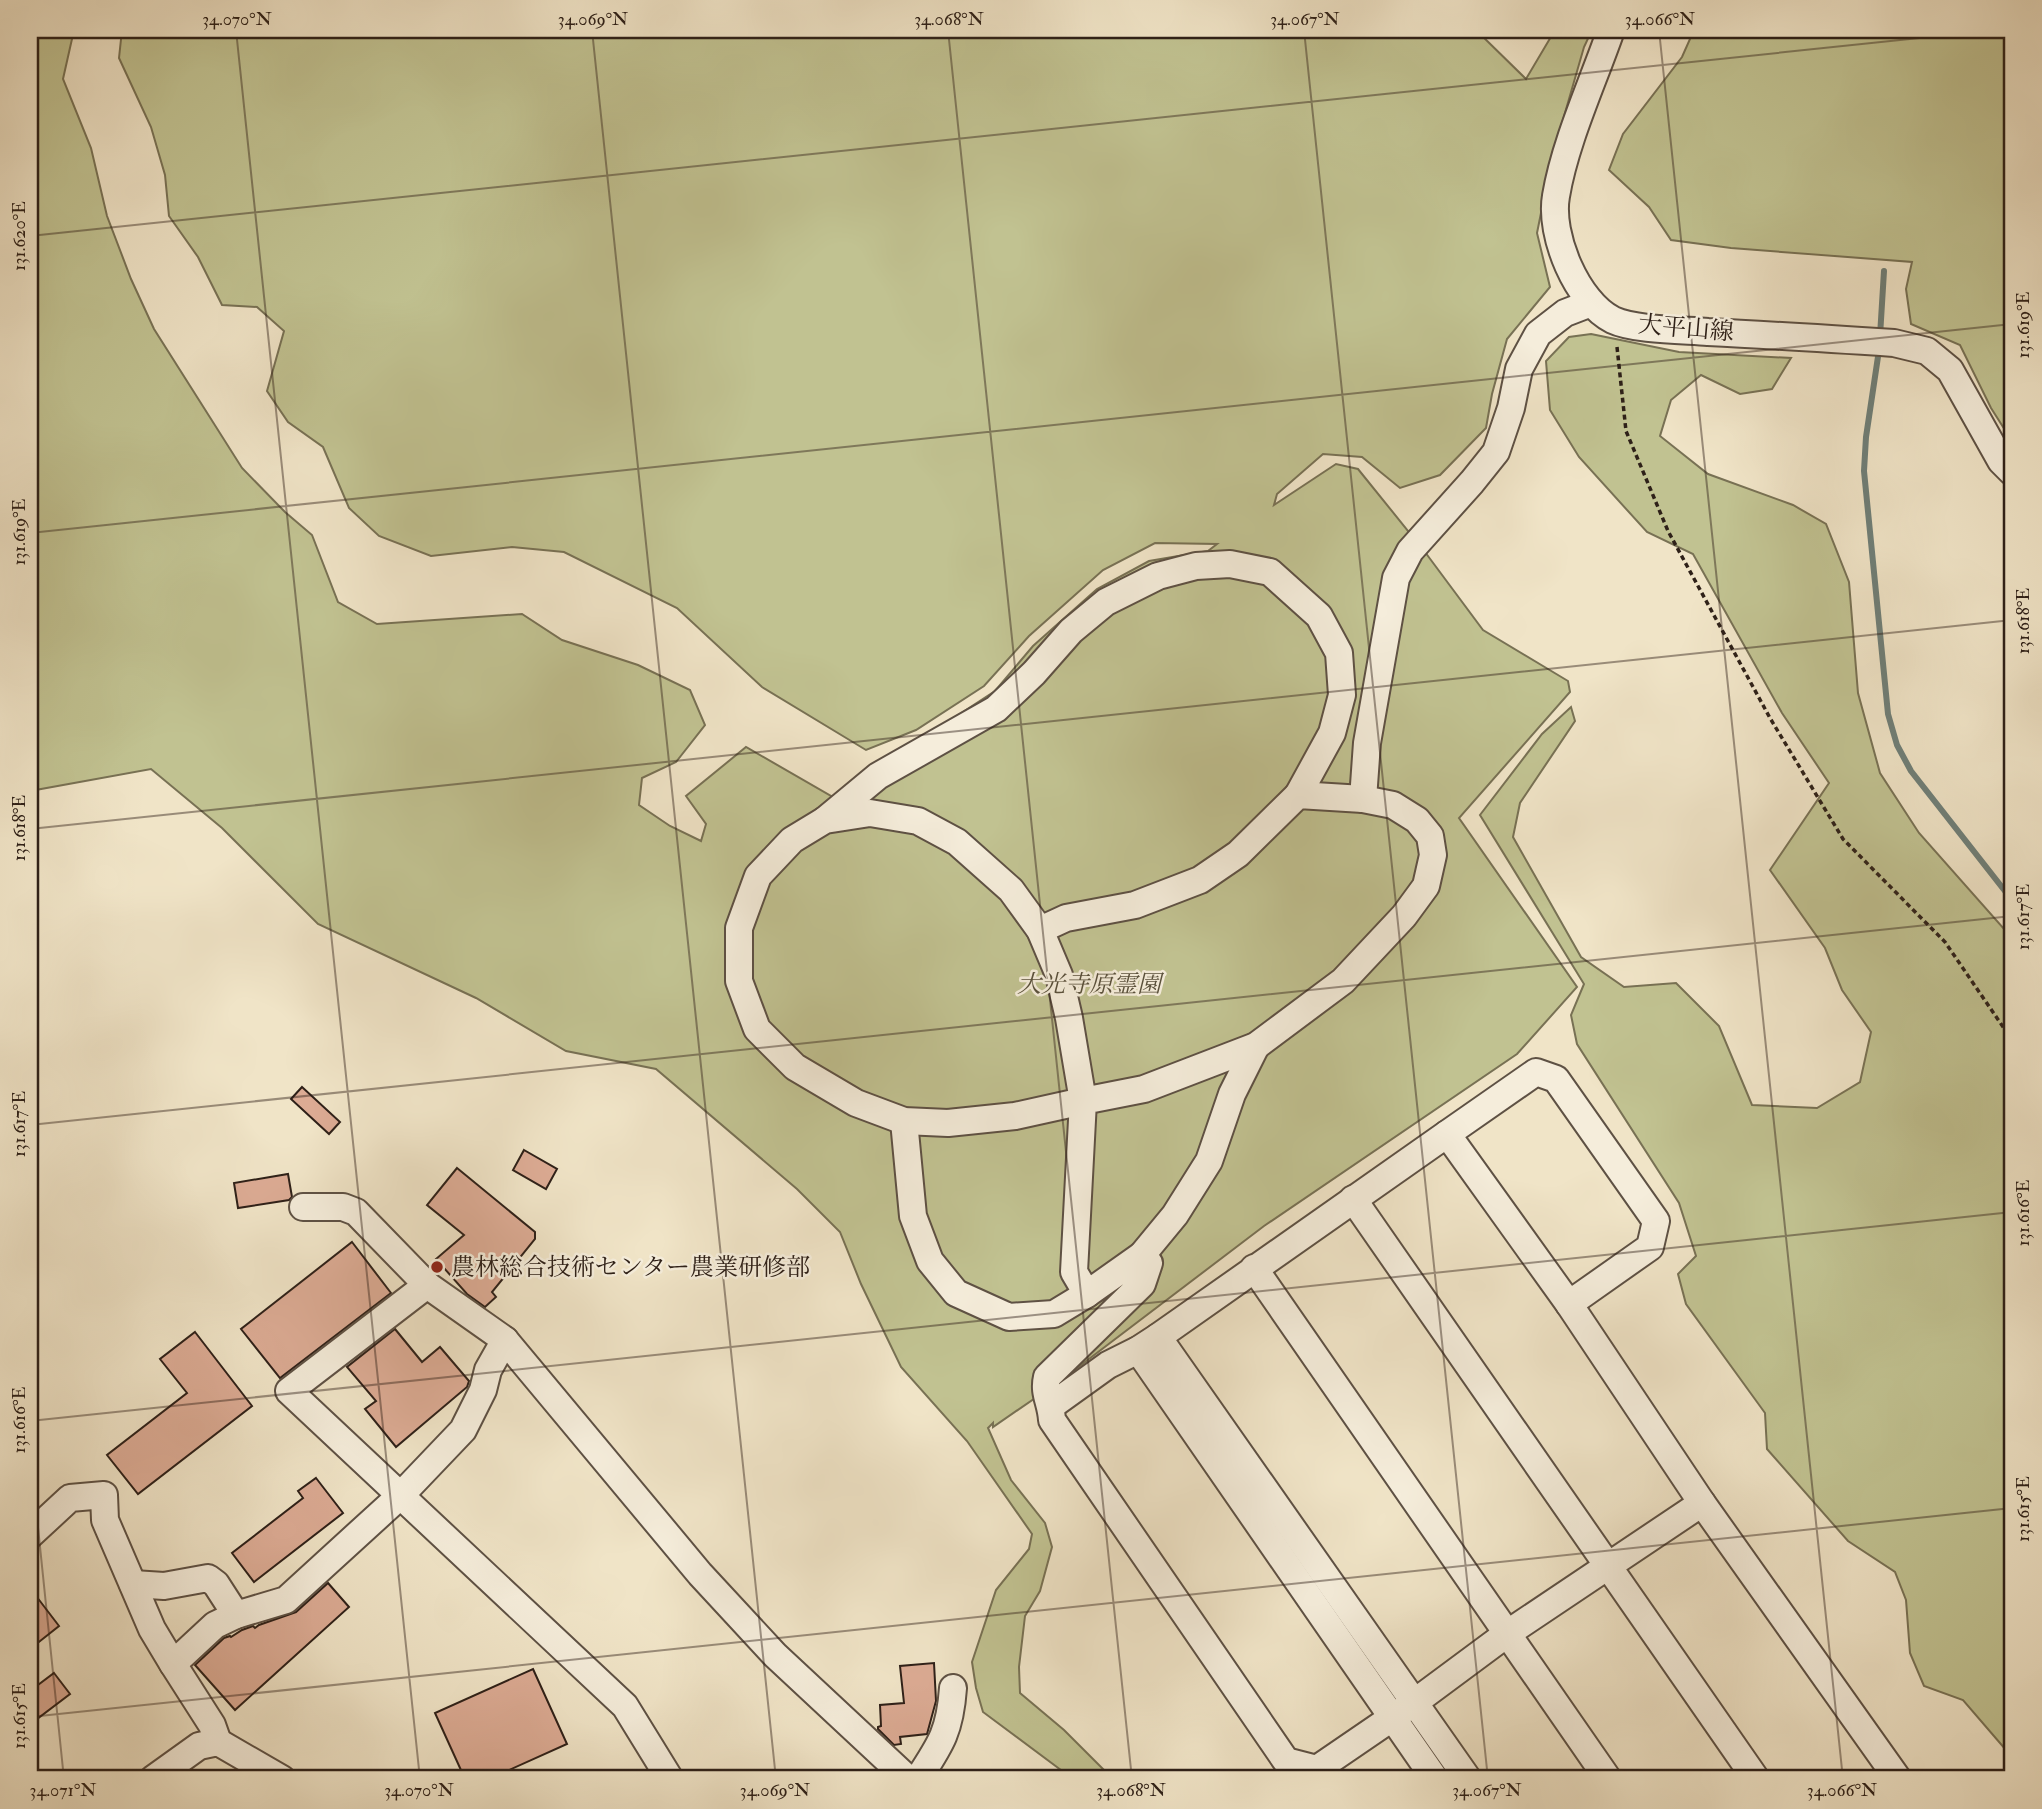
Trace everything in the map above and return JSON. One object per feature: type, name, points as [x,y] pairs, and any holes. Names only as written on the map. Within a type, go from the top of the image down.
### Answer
[{"type":"street","name":"大平山線","points":[[1611,30],[1567,152],[1555,198],[1559,240],[1573,276],[1591,303],[1614,320],[1657,329],[1894,343],[1927,351],[1950,370],[2001,461],[2012,472]]},
{"type":"street","points":[[1363,799],[1367,743],[1396,578],[1410,551],[1496,452],[1511,408],[1519,369],[1538,334],[1565,313],[1591,303]]},
{"type":"street","points":[[1040,930],[1066,918],[1135,905],[1200,880],[1238,854],[1298,794],[1332,733],[1342,695],[1339,653],[1319,615],[1270,572],[1230,565],[1208,566],[1158,576],[1106,602],[1071,631],[996,709],[877,776],[825,820],[792,840],[758,876],[739,928],[739,981],[757,1029],[795,1067],[856,1103],[904,1121],[948,1123],[1015,1116],[1144,1089],[1256,1046],[1343,981],[1404,916],[1426,886],[1433,855],[1430,836],[1417,820],[1393,805],[1363,799],[1298,794]]},
{"type":"street","points":[[825,820],[870,813],[918,821],[957,842],[1011,890],[1040,930],[1059,975],[1083,1101],[1074,1272],[1087,1294]]},
{"type":"street","points":[[904,1121],[914,1216],[930,1261],[957,1293],[1009,1317],[1054,1314],[1142,1255],[1175,1215],[1209,1161],[1231,1094],[1256,1046]]},
{"type":"street","points":[[1051,1406],[1108,1365],[1148,1343],[1536,1072],[1556,1079],[1656,1222],[1650,1247],[1569,1304]]},
{"type":"street","points":[[1447,1135],[1569,1304],[1703,1503],[1898,1779]]},
{"type":"street","points":[[1353,1199],[1756,1779]]},
{"type":"street","points":[[303,1207],[342,1207],[356,1212],[427,1286],[505,1340],[709,1584],[775,1655],[908,1779]]},
{"type":"street","points":[[1142,1255],[1149,1263],[1142,1284],[1047,1377],[1044,1389],[1051,1406],[1052,1420],[1286,1761],[1317,1769],[1415,1702],[1508,1633],[1703,1503]]},
{"type":"street","points":[[1254,1268],[1608,1779]]},
{"type":"street","points":[[427,1286],[289,1391],[625,1706],[670,1779]]},
{"type":"street","points":[[173,1664],[215,1625],[236,1615],[286,1600],[401,1495],[463,1430],[483,1390],[488,1370],[505,1340]]},
{"type":"street","points":[[1148,1343],[1415,1702],[1468,1779]]},
{"type":"street","points":[[1148,1343],[1435,1779]]},
{"type":"street","points":[[30,1535],[70,1498],[104,1495],[105,1520],[152,1629],[212,1725],[218,1742]]},
{"type":"street","points":[[133,1584],[164,1586],[208,1578],[216,1584],[236,1615]]},
{"type":"street","points":[[918,1779],[941,1744],[951,1717],[953,1688]]},
{"type":"street","points":[[153,1779],[199,1745],[218,1742],[282,1779]]},
{"type":"path","points":[[1614,320],[1626,431],[1668,531],[1770,718],[1843,839],[1945,942],[2012,1040]]},
{"type":"green space","name":"大光寺原霊園","points":[[30,30],[74,30],[63,79],[91,148],[107,216],[154,329],[242,468],[312,535],[338,602],[377,624],[522,614],[562,640],[638,665],[690,690],[705,725],[676,762],[642,778],[639,805],[670,826],[701,841],[706,824],[686,796],[746,747],[833,797],[995,691],[1033,646],[1097,589],[1149,561],[1208,551],[1217,544],[1155,543],[1103,570],[1029,636],[984,686],[916,730],[866,750],[762,687],[677,608],[564,552],[512,547],[431,556],[379,536],[349,508],[323,447],[288,422],[267,391],[284,331],[257,307],[222,305],[198,257],[169,216],[165,175],[151,127],[119,58],[122,30],[1476,30],[1526,79],[1555,30],[1592,30],[1584,47],[1552,158],[1537,233],[1550,287],[1507,339],[1486,428],[1440,475],[1400,488],[1362,457],[1323,454],[1277,494],[1274,505],[1336,464],[1358,469],[1483,630],[1568,681],[1570,692],[1459,818],[1577,987],[1517,1054],[1264,1226],[1060,1381],[988,1428],[1011,1480],[1045,1523],[1052,1547],[1040,1591],[1025,1616],[1019,1667],[1020,1693],[1064,1730],[1113,1779],[1073,1779],[983,1712],[972,1662],[996,1590],[1029,1549],[1032,1534],[967,1441],[901,1367],[861,1284],[840,1232],[797,1189],[656,1069],[566,1051],[476,998],[318,924],[222,828],[151,769],[30,791]]},
{"type":"green space","points":[[1694,30],[1996,30],[2003,37],[2012,36],[2012,441],[1991,408],[1960,345],[1911,324],[1906,289],[1912,262],[1731,248],[1671,240],[1649,207],[1609,170],[1623,134],[1682,57]]},
{"type":"green space","points":[[1591,334],[1679,352],[1791,358],[1772,389],[1740,394],[1701,375],[1671,400],[1660,436],[1708,474],[1793,505],[1826,524],[1849,582],[1858,693],[1880,773],[1919,833],[2005,930],[2012,944],[2012,1757],[1963,1700],[1924,1686],[1910,1653],[1906,1600],[1895,1572],[1848,1541],[1767,1449],[1765,1413],[1686,1304],[1678,1274],[1696,1256],[1679,1203],[1577,1044],[1571,1015],[1584,984],[1480,815],[1542,734],[1571,707],[1575,721],[1520,803],[1513,837],[1581,957],[1624,987],[1676,983],[1719,1026],[1752,1105],[1817,1108],[1860,1082],[1871,1032],[1842,990],[1825,948],[1770,870],[1829,783],[1782,713],[1693,554],[1647,532],[1579,457],[1550,410],[1546,361],[1569,337]]},
{"type":"building","points":[[302,1087],[340,1122],[329,1134],[291,1099]]},
{"type":"building","points":[[524,1150],[557,1169],[546,1189],[513,1170]]},
{"type":"building","points":[[457,1168],[535,1232],[535,1239],[492,1292],[496,1297],[485,1307],[467,1294],[436,1259],[464,1235],[427,1205]]},
{"type":"building","points":[[288,1174],[292,1197],[289,1200],[238,1208],[234,1183]]},
{"type":"building","points":[[352,1242],[391,1293],[280,1378],[241,1329]]},
{"type":"building","points":[[395,1329],[422,1362],[440,1347],[469,1381],[467,1387],[396,1447],[365,1409],[376,1401],[347,1367]]},
{"type":"building","points":[[195,1332],[252,1406],[138,1494],[107,1455],[187,1393],[160,1359]]},
{"type":"building","points":[[316,1478],[343,1513],[254,1582],[232,1553],[303,1498],[298,1491]]},
{"type":"building","points":[[328,1583],[349,1607],[235,1710],[195,1665],[224,1638],[296,1612]]},
{"type":"building","points":[[30,1588],[59,1626],[30,1649]]},
{"type":"building","points":[[934,1663],[936,1701],[927,1734],[900,1737],[901,1744],[894,1745],[878,1729],[881,1726],[880,1705],[904,1703],[900,1666]]},
{"type":"building","points":[[533,1669],[567,1744],[489,1779],[465,1779],[435,1713]]},
{"type":"building","points":[[54,1673],[70,1694],[37,1719],[30,1710],[30,1691]]},
{"type":"waterway","points":[[1880,336],[1884,271]]},
{"type":"waterway","points":[[1879,350],[1866,437],[1864,471],[1888,714],[1897,745],[1911,771],[2012,900]]},
{"type":"place","name":"農林総合技術センター農業研修部","points":[[437,1267]]}]
